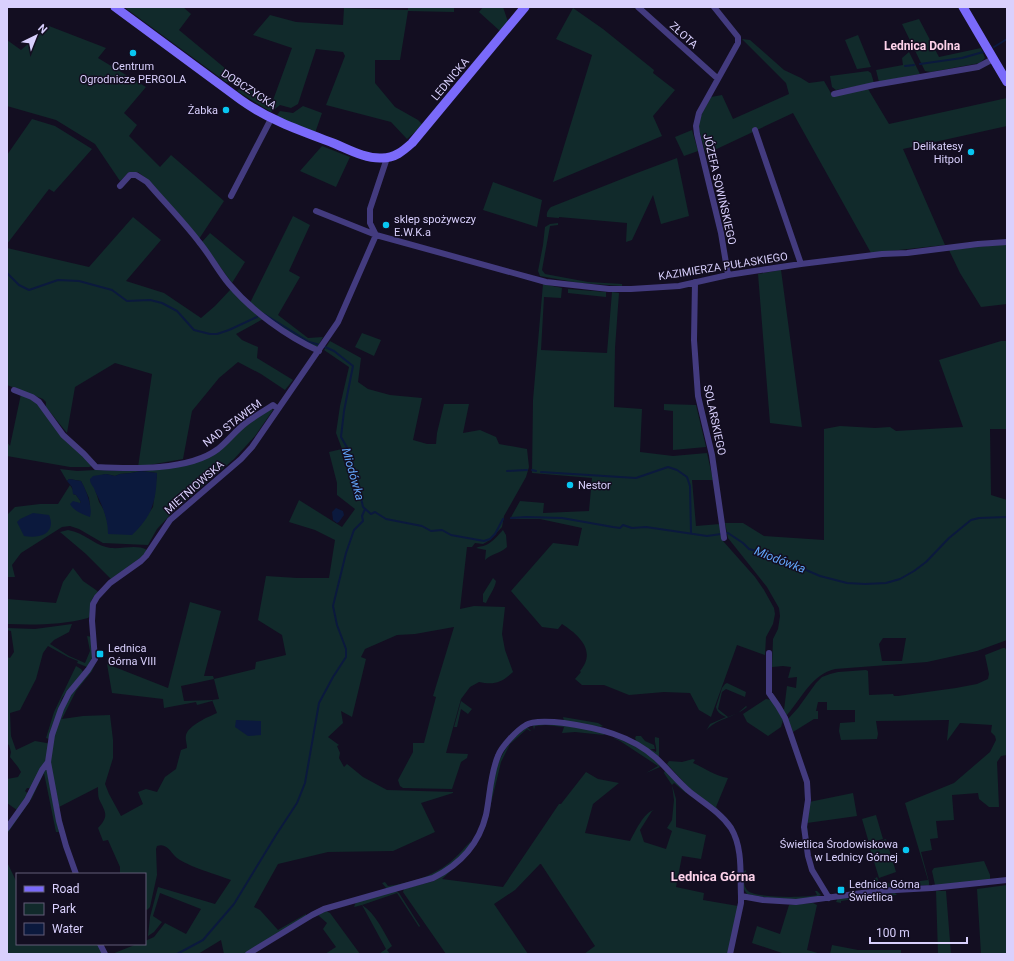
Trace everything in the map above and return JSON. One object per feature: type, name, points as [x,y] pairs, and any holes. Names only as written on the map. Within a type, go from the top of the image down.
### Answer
[{"type":"main road","name":"DOBCZYCKA","points":[[115,7],[241,100],[271,119],[365,155],[377,158],[387,158]]},
{"type":"main road","name":"LEDNICKA","points":[[387,158],[397,155],[412,144],[525,7]]},
{"type":"main road","points":[[963,7],[1007,82]]},
{"type":"street","name":"ZŁOTA","points":[[638,7],[718,78]]},
{"type":"street","name":"JÓZEFA SOWIŃSKIEGO","points":[[714,7],[738,37],[738,43],[697,117],[696,126],[701,153],[722,233],[728,275]]},
{"type":"street","points":[[834,94],[874,85],[978,67],[994,59]]},
{"type":"street","points":[[231,196],[271,119]]},
{"type":"street","points":[[755,130],[801,264]]},
{"type":"street","points":[[376,235],[370,223],[370,209],[387,158]]},
{"type":"street","points":[[120,186],[130,175],[136,175],[147,182],[199,242],[241,298],[303,344],[319,351]]},
{"type":"street","name":"KAZIMIERZA PUŁASKIEGO","points":[[316,211],[376,235],[546,282],[610,289],[679,286],[728,275],[801,264],[882,254],[907,253],[1007,242]]},
{"type":"street","name":"MIETNIOWSKA","points":[[48,762],[52,735],[61,709],[69,693],[88,670],[94,659],[92,608],[94,600],[110,583],[141,561],[170,520],[241,459],[252,447],[338,322],[376,235]]},
{"type":"street","name":"SOLARSKIEGO","points":[[696,282],[694,340],[698,396],[712,455],[724,538]]},
{"type":"street","name":"NAD STAWEM","points":[[14,390],[32,397],[39,402],[63,434],[96,467],[146,469],[200,458],[219,448],[247,422],[273,405],[278,409]]},
{"type":"street","points":[[770,653],[769,693],[785,718],[807,782],[808,800],[804,827],[808,856],[812,870],[829,898]]},
{"type":"street","points":[[248,954],[324,909],[433,878],[444,873],[468,852],[477,839],[486,816],[492,778],[498,755],[510,738],[527,724],[550,721],[597,728],[614,733],[634,742],[654,757],[678,781],[717,813],[731,828],[738,846],[741,903],[730,954]]},
{"type":"street","points":[[7,828],[28,800],[42,770],[48,762]]},
{"type":"street","points":[[48,762],[59,821],[76,873]]},
{"type":"street","points":[[741,896],[763,900],[796,902],[877,891],[932,888],[1007,880]]},
{"type":"street","points":[[100,945],[105,954]]},
{"type":"green space","points":[[124,7],[183,7],[191,14],[179,30],[242,84],[226,82]]},
{"type":"green space","points":[[408,7],[454,7],[454,12],[408,11],[400,60],[375,60],[375,83],[395,107],[418,120],[423,125],[407,139],[391,122],[326,105],[345,56],[343,52],[316,49],[298,104],[291,108],[280,105],[271,112],[237,91],[239,89],[250,90],[272,103],[292,48],[253,35],[270,15],[296,22],[343,25],[344,8],[408,10]]},
{"type":"green space","points":[[483,7],[503,7],[508,22],[500,31],[479,12]]},
{"type":"green space","points":[[573,8],[603,29],[654,70],[653,73],[675,90],[653,116],[662,136],[553,182],[592,55],[556,39]]},
{"type":"green space","points":[[919,19],[939,57],[981,48],[985,58],[980,63],[931,72],[925,71],[902,24]]},
{"type":"green space","points":[[49,26],[106,48],[98,58],[146,87],[124,113],[137,125],[129,136],[160,167],[171,155],[224,201],[199,239],[148,180],[138,172],[129,172],[120,181],[95,144],[56,120],[7,106],[7,40],[21,50]]},
{"type":"green space","points":[[858,35],[871,67],[857,69],[845,40]]},
{"type":"green space","points":[[742,39],[750,40],[784,70],[809,83],[824,81],[832,95],[868,89],[889,124],[1007,98],[1007,126],[903,149],[945,245],[871,253],[793,113],[706,154],[698,126],[699,119],[711,97],[722,95],[733,119],[789,94],[786,83]]},
{"type":"green space","points":[[909,52],[920,74],[879,82],[876,70],[903,65],[902,58]]},
{"type":"green space","points":[[868,71],[871,73],[874,83],[836,90],[832,87],[830,76]]},
{"type":"green space","points":[[303,106],[322,113],[315,133],[276,117],[280,111],[293,113]]},
{"type":"green space","points":[[32,119],[55,126],[92,149],[54,192],[49,189],[7,244],[7,155]]},
{"type":"green space","points":[[692,130],[698,151],[684,156],[675,137]]},
{"type":"green space","points":[[322,146],[350,157],[336,187],[300,171]]},
{"type":"green space","points":[[677,158],[689,216],[661,224],[653,195],[632,240],[626,242],[627,223],[547,217],[551,207]]},
{"type":"green space","points":[[493,182],[542,200],[537,227],[483,210]]},
{"type":"green space","points":[[293,216],[310,225],[289,271],[300,277],[278,315],[308,338],[323,337],[317,348],[309,346],[256,309],[250,303]]},
{"type":"green space","points":[[133,217],[161,240],[126,281],[164,293],[201,318],[231,289],[263,319],[236,334],[242,340],[258,347],[257,358],[293,380],[285,390],[261,374],[238,362],[219,378],[192,411],[183,459],[138,467],[152,374],[115,363],[75,387],[67,433],[46,407],[46,402],[43,399],[7,385],[7,248],[89,267]]},
{"type":"green space","points":[[558,223],[558,225],[550,226],[542,270],[545,274],[588,282],[622,284],[622,286],[579,283],[540,276],[538,271],[545,227],[550,224]]},
{"type":"green space","points":[[210,233],[245,262],[232,283],[202,242]]},
{"type":"green space","points":[[1007,244],[1007,304],[981,307],[960,273],[949,250]]},
{"type":"green space","points":[[781,270],[802,427],[770,423],[758,274]]},
{"type":"green space","points":[[543,284],[562,288],[561,298],[544,297],[541,350],[607,353],[612,292],[619,293],[615,348],[614,407],[642,409],[640,452],[673,456],[707,453],[713,480],[692,480],[696,526],[720,524],[723,541],[755,577],[774,608],[775,614],[773,624],[766,637],[765,655],[737,645],[711,717],[699,710],[690,693],[664,692],[629,695],[604,685],[582,685],[575,679],[581,672],[580,671],[585,664],[587,657],[584,644],[580,638],[562,624],[558,629],[542,627],[511,591],[553,543],[578,546],[582,528],[540,519],[510,519],[520,501],[544,503],[543,513],[589,511],[592,478],[532,473],[533,400]]},
{"type":"green space","points":[[568,289],[606,292],[606,297],[568,293]]},
{"type":"green space","points":[[362,333],[381,340],[374,356],[355,347]]},
{"type":"green space","points":[[330,341],[361,358],[358,382],[368,389],[390,395],[422,398],[413,440],[427,444],[436,444],[444,404],[469,404],[463,433],[480,430],[496,437],[499,444],[527,449],[529,467],[526,477],[504,516],[502,527],[490,540],[483,544],[475,543],[472,547],[467,547],[460,609],[474,606],[505,607],[502,634],[505,650],[513,672],[501,681],[493,683],[479,682],[470,687],[461,699],[446,753],[468,754],[467,758],[461,762],[452,789],[403,788],[400,786],[398,780],[413,752],[413,743],[424,743],[436,697],[433,696],[454,627],[415,634],[397,635],[365,649],[361,657],[366,659],[352,717],[341,711],[343,723],[328,737],[339,745],[337,746],[340,753],[339,758],[344,767],[347,764],[363,777],[387,790],[453,792],[421,803],[435,832],[393,851],[328,852],[278,864],[254,907],[260,910],[278,930],[306,914],[306,916],[245,954],[224,954],[221,940],[198,954],[112,954],[134,945],[146,945],[146,941],[154,937],[165,923],[186,934],[201,909],[160,893],[153,916],[162,922],[154,932],[148,936],[150,917],[158,887],[215,904],[231,880],[182,861],[164,845],[157,846],[157,875],[150,907],[147,910],[146,873],[120,873],[120,867],[108,840],[103,841],[98,828],[104,820],[105,811],[99,798],[98,787],[59,807],[50,762],[30,788],[27,788],[25,791],[29,795],[17,810],[7,803],[7,779],[18,777],[21,772],[10,757],[11,752],[9,745],[7,744],[7,657],[10,658],[14,652],[11,631],[7,630],[7,628],[35,629],[72,624],[69,632],[54,640],[50,644],[69,656],[85,663],[90,651],[87,636],[92,637],[92,658],[87,667],[77,663],[78,661],[48,646],[43,653],[36,679],[20,710],[10,713],[11,736],[16,750],[35,741],[52,744],[53,735],[68,697],[96,662],[92,671],[76,691],[62,719],[83,716],[110,715],[113,740],[113,758],[105,784],[121,816],[143,804],[138,792],[146,789],[157,792],[165,777],[176,769],[181,750],[187,748],[186,735],[188,731],[199,722],[217,713],[212,700],[219,699],[214,679],[255,669],[256,662],[286,655],[282,635],[258,620],[266,576],[329,578],[335,540],[315,530],[289,522],[299,500],[342,527],[355,509],[337,495],[337,483],[329,452],[342,449],[336,433],[340,406],[349,367],[324,350]]},
{"type":"green space","points":[[1001,341],[1007,341],[1007,429],[990,429],[991,495],[1007,500],[1007,640],[977,651],[927,662],[835,669],[820,676],[814,681],[787,715],[773,695],[784,710],[787,686],[796,688],[797,677],[788,678],[791,667],[772,667],[773,639],[778,629],[780,616],[779,608],[767,587],[728,538],[725,523],[743,523],[764,536],[824,540],[824,429],[840,426],[875,428],[890,427],[896,431],[963,427],[939,360]],"holes":[[[883,638],[906,638],[902,661],[882,661],[879,644]]]},
{"type":"green space","points":[[21,394],[37,402],[92,466],[70,467],[7,456],[7,442],[10,446]]},
{"type":"green space","points":[[664,404],[696,405],[706,447],[673,450],[673,411],[664,410]]},
{"type":"green space","points":[[271,408],[273,410],[255,436],[234,459],[173,512],[157,529],[148,545],[103,543],[79,529],[70,526],[62,527],[21,553],[12,565],[15,577],[7,577],[7,515],[15,507],[40,504],[58,504],[70,485],[73,490],[73,494],[76,495],[81,502],[80,503],[90,507],[89,498],[81,481],[69,479],[67,481],[60,469],[77,471],[131,471],[207,458]],"holes":[[[141,471],[157,473],[153,507],[140,526],[108,534],[108,523],[95,489],[102,475],[106,474],[115,476]]]},
{"type":"green space","points":[[68,530],[74,531],[101,546],[111,548],[137,547],[147,550],[143,556],[111,579],[86,554],[60,532]]},
{"type":"green space","points":[[503,530],[506,535],[507,547],[485,560],[486,550],[476,548],[489,544]]},
{"type":"green space","points":[[73,568],[83,581],[98,592],[92,600],[90,606],[90,616],[88,618],[48,624],[7,624],[7,599],[56,603],[63,582]]},
{"type":"green space","points":[[493,578],[496,581],[494,586],[486,603],[483,602],[483,594]]},
{"type":"green space","points":[[190,602],[221,611],[204,676],[213,676],[214,679],[181,686],[184,701],[212,700],[197,705],[196,702],[164,708],[163,699],[112,693],[107,664],[168,688]]},
{"type":"green space","points":[[1003,648],[1007,651],[1007,755],[1001,756],[997,762],[999,807],[989,807],[979,799],[978,793],[952,795],[954,820],[936,821],[938,838],[930,839],[932,850],[921,852],[929,882],[929,885],[915,886],[913,882],[928,880],[905,803],[954,783],[990,752],[996,740],[995,736],[991,732],[992,725],[960,723],[947,741],[949,720],[876,721],[878,734],[877,739],[841,740],[839,731],[840,723],[855,722],[855,710],[827,710],[827,702],[818,702],[816,711],[818,711],[818,719],[814,719],[793,732],[788,719],[816,683],[822,677],[830,674],[838,672],[868,671],[869,695],[893,694],[894,696],[898,696],[956,688],[977,684],[988,679],[989,674],[985,655]]},
{"type":"green space","points":[[76,666],[83,672],[62,698],[49,739],[46,738],[54,712]]},
{"type":"green space","points":[[727,683],[746,692],[745,697],[726,689],[722,692],[718,709],[728,717],[737,714],[714,724],[706,731],[710,724],[726,717],[721,715],[716,707],[722,688]]},
{"type":"green space","points":[[766,699],[772,700],[783,720],[781,727],[768,736],[747,722],[743,714]]},
{"type":"green space","points":[[461,701],[472,709],[468,714],[461,709],[457,727],[454,727]]},
{"type":"green space","points":[[563,717],[598,723],[603,726],[600,727],[564,721]]},
{"type":"green space","points":[[539,724],[588,729],[605,733],[604,735],[575,732],[562,733],[564,727],[546,725],[535,726],[534,730],[533,725]]},
{"type":"green space","points":[[527,727],[531,731],[527,729],[510,744],[501,762],[487,820],[496,769],[507,747],[516,737]]},
{"type":"green space","points":[[636,736],[641,736],[645,741],[654,745],[655,749],[650,749],[656,752],[655,737],[659,738],[659,757],[634,740],[636,740]]},
{"type":"green space","points":[[613,738],[619,739],[640,749],[657,762],[660,767],[646,773],[658,766]]},
{"type":"green space","points":[[693,759],[695,760],[693,763],[714,774],[728,778],[716,807],[718,809],[716,810],[690,789],[667,764],[669,761],[682,762]]},
{"type":"green space","points":[[46,766],[59,832],[56,832],[44,773],[32,798],[7,834],[7,830]]},
{"type":"green space","points":[[665,770],[687,792],[686,793],[674,783],[672,785],[664,773]]},
{"type":"green space","points":[[586,772],[598,779],[619,783],[593,804],[585,833],[630,841],[643,818],[652,811],[640,830],[644,842],[666,849],[672,831],[667,828],[672,820],[674,800],[672,785],[676,799],[676,827],[706,835],[701,859],[682,856],[676,887],[704,893],[703,900],[738,906],[728,954],[584,954],[595,946],[541,864],[515,890],[494,904],[528,954],[446,954],[403,892],[404,889],[434,881],[451,870],[466,857],[442,879],[503,887],[559,804],[561,804]]},
{"type":"green space","points":[[853,793],[857,816],[807,823],[809,845],[807,843],[805,827],[809,802]]},
{"type":"green space","points":[[876,815],[883,839],[869,843],[862,819]]},
{"type":"green space","points":[[886,839],[896,872],[879,878],[869,845]]},
{"type":"green space","points":[[471,841],[462,855],[435,875],[387,889],[382,883],[385,882],[388,886],[396,885],[428,876],[449,863]]},
{"type":"green space","points":[[984,861],[990,875],[990,881],[935,885],[932,871],[934,868]]},
{"type":"green space","points":[[7,862],[16,881],[16,945],[98,945],[103,954],[7,954]]},
{"type":"green space","points":[[746,870],[744,873],[744,880],[746,889],[753,893],[781,897],[802,897],[817,895],[815,891],[817,891],[821,895],[805,899],[795,899],[764,897],[747,894],[743,888],[743,872]]},
{"type":"green space","points":[[877,877],[880,884],[907,882],[907,885],[879,888],[874,879]]},
{"type":"green space","points":[[1007,885],[1007,954],[981,954],[977,889]]},
{"type":"green space","points":[[396,891],[399,893],[420,926],[419,927],[397,893],[354,907],[356,902]]},
{"type":"green space","points":[[936,891],[946,891],[951,954],[938,954]]},
{"type":"green space","points":[[895,893],[897,895],[867,897],[841,901],[841,903],[836,902],[838,898]]},
{"type":"green space","points":[[813,903],[817,905],[807,950],[821,954],[785,954],[752,943],[757,926],[780,934],[789,905]]},
{"type":"green space","points":[[362,905],[375,918],[392,946],[387,950],[390,954],[379,954],[386,949]]},
{"type":"green space","points":[[326,911],[330,913],[360,954],[325,954],[336,947],[323,929],[327,923],[318,915]]},
{"type":"green space","points":[[832,945],[858,950],[901,950],[901,954],[830,954]]},
{"type":"water","points":[[141,471],[157,473],[156,492],[149,514],[145,521],[132,535],[108,534],[104,512],[90,479],[93,476],[106,474],[115,476]]},
{"type":"water","points":[[69,479],[81,481],[83,484],[90,504],[90,517],[76,510],[70,504],[73,501],[81,502],[76,495],[73,494],[72,487],[67,481]]},
{"type":"water","points":[[336,508],[343,511],[344,515],[337,523],[333,520],[332,512]]},
{"type":"water","points":[[33,513],[49,515],[51,527],[49,531],[41,536],[24,536],[17,522]]},
{"type":"water","points":[[236,720],[261,721],[261,735],[248,736],[235,727]]},
{"type":"waterway","points":[[994,47],[1007,39]]},
{"type":"waterway","points":[[920,64],[962,58],[983,52]]},
{"type":"waterway","points":[[905,66],[914,65]]},
{"type":"waterway","name":"Miodówka","points":[[7,273],[19,285],[29,290],[58,280],[79,281],[112,290],[127,301],[150,300],[162,303],[177,311],[194,330],[210,334],[217,334],[229,330],[257,317]]},
{"type":"waterway","name":"Miodówka","points":[[264,314],[309,342],[320,345]]},
{"type":"waterway","name":"Miodówka","points":[[325,347],[334,351],[353,366],[344,411],[341,437],[349,451],[355,485],[363,507],[371,514],[375,512],[386,519],[422,526],[431,531],[442,530],[451,535],[484,541],[490,539],[495,534],[503,519]]},
{"type":"waterway","points":[[541,472],[636,478],[668,467],[677,470],[687,477],[690,486],[691,532]]},
{"type":"waterway","points":[[507,471],[527,470]]},
{"type":"waterway","points":[[532,470],[536,471]]},
{"type":"waterway","points":[[177,954],[203,940],[234,904],[297,803],[305,783],[319,703],[346,657],[346,649],[337,625],[333,606],[346,553],[354,530],[363,521],[362,516],[365,509]]},
{"type":"waterway","name":"Miodówka","points":[[511,518],[562,518],[620,528],[623,525],[632,528],[646,527],[707,536],[728,533],[749,549],[771,555],[820,576],[847,583],[865,584],[886,583],[900,579],[914,571],[926,562],[949,538],[971,520],[979,518],[1007,517]]},
{"type":"place","name":"Centrum Ogrodnicze PERGOLA","points":[[133,53]]},
{"type":"place","name":"Żabka","points":[[226,110]]},
{"type":"place","name":"Delikatesy Hitpol","points":[[971,152]]},
{"type":"place","name":"sklep spożywczy E.W.K.a","points":[[386,225]]},
{"type":"place","name":"Nestor","points":[[570,485]]},
{"type":"place","name":"Lednica Górna VIII","points":[[100,654]]},
{"type":"place","name":"Świetlica Środowiskowa w Lednicy Górnej","points":[[906,850]]},
{"type":"place","name":"Lednica Górna Świetlica","points":[[841,890]]},
{"type":"district","name":"Lednica Dolna","points":[[922,46]]},
{"type":"district","name":"Lednica Górna","points":[[713,876]]}]
